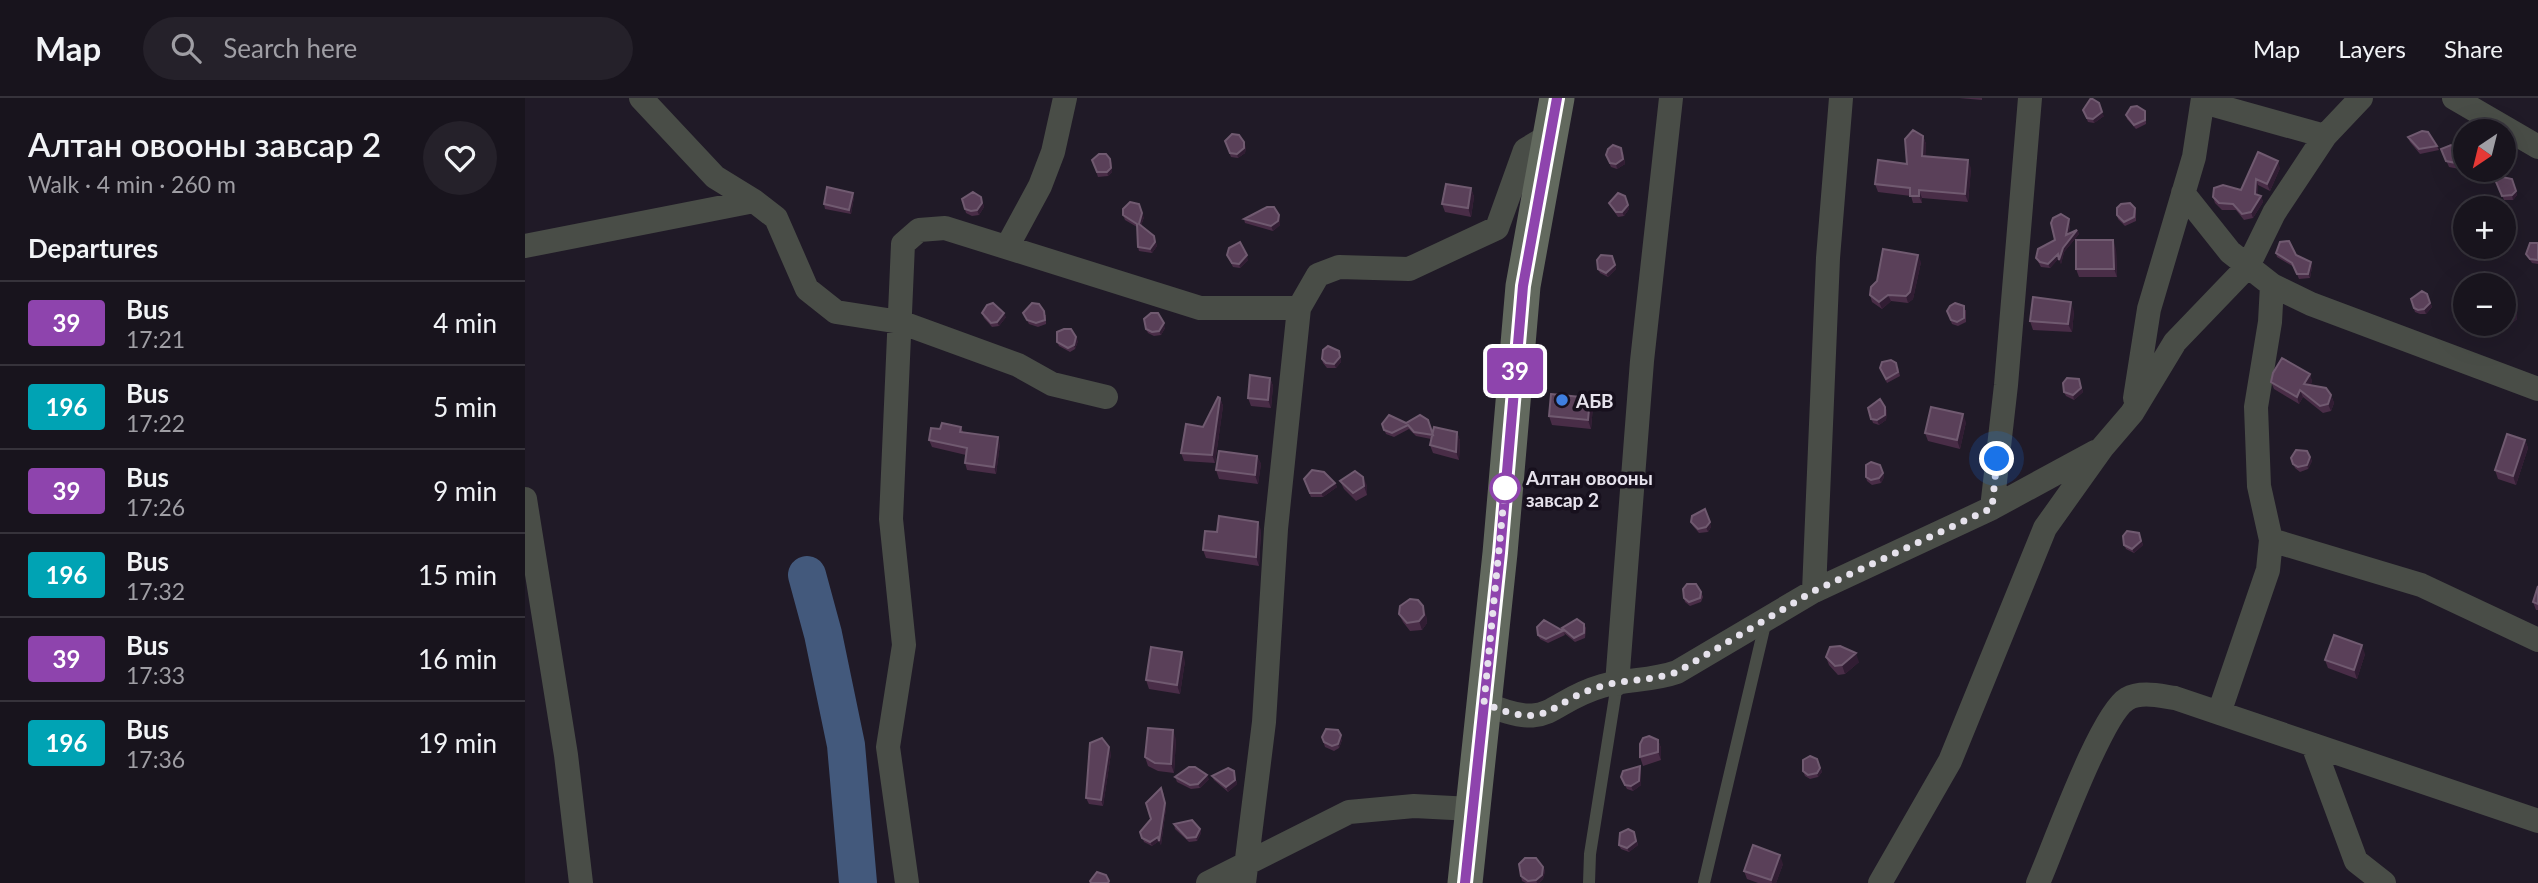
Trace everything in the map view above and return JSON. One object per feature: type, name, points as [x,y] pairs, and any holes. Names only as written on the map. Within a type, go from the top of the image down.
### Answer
[{"type":"main road","points":[[1465,883],[1523,286],[1557,98]]},
{"type":"street","points":[[641,98],[715,177],[754,201],[776,219],[807,289],[836,312],[900,322],[1018,365],[1052,384],[1106,397]]},
{"type":"street","points":[[1007,247],[1040,186],[1053,152],[1065,98]]},
{"type":"street","points":[[1617,684],[1642,361],[1671,98]]},
{"type":"street","points":[[1814,591],[1828,270],[1841,98]]},
{"type":"street","points":[[1992,508],[2006,386],[2031,98]]},
{"type":"street","points":[[1881,883],[1950,761],[2045,528],[2102,448],[2132,413],[2175,342],[2248,266],[2274,213],[2325,136],[2361,98]]},
{"type":"street","points":[[2454,98],[2538,147]]},
{"type":"street","points":[[2132,413],[2149,309],[2194,158],[2203,100],[2325,136]]},
{"type":"street","points":[[1245,874],[1264,722],[1276,529],[1299,308],[1318,275],[1339,267],[1409,270],[1497,228],[1525,150],[1550,135]]},
{"type":"street","points":[[2183,193],[2213,234],[2272,285],[2324,309],[2538,389]]},
{"type":"street","points":[[525,246],[754,201]]},
{"type":"street","points":[[907,883],[888,747],[904,645],[891,519],[903,244],[919,230],[945,228],[1200,308],[1299,308]]},
{"type":"street","points":[[2219,713],[2268,570],[2271,540],[2259,486],[2256,407],[2270,322],[2272,285]]},
{"type":"street","points":[[1484,703],[1510,715],[1541,716],[1601,686],[1654,680],[1677,672],[1814,591],[1992,508],[2102,448]]},
{"type":"street","points":[[525,499],[566,755],[581,883]]},
{"type":"street","points":[[2271,540],[2421,585],[2538,640]]},
{"type":"street","points":[[2038,883],[2105,727],[2126,699],[2147,694],[2175,698],[2538,821]]},
{"type":"street","points":[[2313,745],[2355,861],[2384,883]]},
{"type":"street","points":[[1208,883],[1245,874],[1349,812],[1414,806],[1472,809]]},
{"type":"lane","points":[[1704,883],[1766,619]]},
{"type":"lane","points":[[1589,883],[1590,854],[1617,684]]},
{"type":"building","points":[[2091,98],[2099,103],[2102,112],[2093,119],[2087,118],[2083,110]]},
{"type":"building","points":[[2137,106],[2145,111],[2145,120],[2134,125],[2126,115],[2131,107]]},
{"type":"building","points":[[1913,130],[1923,136],[1922,156],[1968,160],[1965,194],[1919,190],[1919,196],[1910,196],[1910,188],[1875,184],[1878,160],[1907,164],[1905,139]]},
{"type":"building","points":[[2422,131],[2428,132],[2437,146],[2419,149],[2408,137]]},
{"type":"building","points":[[1232,134],[1239,135],[1244,142],[1244,148],[1237,154],[1230,153],[1225,141]]},
{"type":"building","points":[[1613,145],[1621,148],[1623,159],[1616,164],[1610,163],[1606,155]]},
{"type":"building","points":[[2453,146],[2453,162],[2446,161],[2441,149]]},
{"type":"building","points":[[2258,152],[2278,161],[2267,184],[2256,179],[2255,194],[2261,196],[2251,212],[2242,214],[2233,204],[2219,203],[2213,197],[2214,188],[2223,185],[2241,190]]},
{"type":"building","points":[[1099,154],[1106,154],[1110,159],[1111,168],[1107,172],[1097,172],[1092,160]]},
{"type":"building","points":[[2496,182],[2513,182],[2516,191],[2512,195],[2502,196]]},
{"type":"building","points":[[1446,184],[1471,188],[1468,208],[1442,204]]},
{"type":"building","points":[[827,187],[853,193],[849,210],[824,204]]},
{"type":"building","points":[[973,192],[981,197],[982,203],[977,210],[971,211],[965,209],[962,199]]},
{"type":"building","points":[[1618,193],[1625,196],[1628,205],[1622,212],[1616,212],[1609,203]]},
{"type":"building","points":[[1130,202],[1139,204],[1142,213],[1139,224],[1154,236],[1155,242],[1150,249],[1138,247],[1137,224],[1123,215],[1123,209]]},
{"type":"building","points":[[2130,203],[2135,208],[2134,217],[2124,222],[2117,215],[2117,208],[2121,204]]},
{"type":"building","points":[[1267,207],[1274,207],[1279,215],[1278,221],[1271,226],[1244,219]]},
{"type":"building","points":[[2061,214],[2069,219],[2066,235],[2077,230],[2063,248],[2059,260],[2058,254],[2048,264],[2040,262],[2036,258],[2038,249],[2055,240],[2051,223],[2053,218]]},
{"type":"building","points":[[2076,240],[2113,240],[2114,269],[2076,269]]},
{"type":"building","points":[[2289,241],[2296,255],[2311,262],[2308,274],[2297,274],[2292,263],[2276,253],[2280,242]]},
{"type":"building","points":[[1240,242],[1247,255],[1239,264],[1232,263],[1227,255],[1229,248]]},
{"type":"building","points":[[2530,243],[2538,243],[2538,260],[2530,259],[2526,254]]},
{"type":"building","points":[[1883,249],[1918,255],[1910,292],[1906,296],[1888,295],[1879,302],[1870,295],[1871,287],[1877,281]]},
{"type":"building","points":[[1601,255],[1612,256],[1615,265],[1606,273],[1598,269],[1597,260]]},
{"type":"building","points":[[2422,291],[2427,294],[2430,303],[2424,309],[2418,310],[2414,308],[2411,299]]},
{"type":"building","points":[[2033,297],[2071,302],[2068,324],[2030,321]]},
{"type":"building","points":[[993,303],[1004,313],[997,322],[991,323],[982,313],[987,305]]},
{"type":"building","points":[[1032,303],[1039,304],[1044,311],[1045,320],[1036,323],[1027,320],[1023,313]]},
{"type":"building","points":[[1955,303],[1964,306],[1964,318],[1957,322],[1951,320],[1947,311]]},
{"type":"building","points":[[1151,313],[1158,313],[1164,323],[1159,331],[1146,329],[1144,319]]},
{"type":"building","points":[[1071,329],[1076,337],[1074,345],[1068,348],[1057,342],[1057,332]]},
{"type":"building","points":[[1328,346],[1339,351],[1340,357],[1334,364],[1326,363],[1322,359],[1323,350]]},
{"type":"building","points":[[2282,358],[2310,374],[2304,384],[2326,388],[2331,395],[2328,404],[2320,406],[2300,390],[2297,397],[2271,382]]},
{"type":"building","points":[[1891,360],[1896,363],[1898,372],[1886,379],[1880,368],[1882,362]]},
{"type":"building","points":[[1250,375],[1270,378],[1268,400],[1248,398]]},
{"type":"building","points":[[2067,378],[2079,379],[2081,388],[2073,395],[2064,392],[2063,383]]},
{"type":"building","points":[[1551,394],[1590,398],[1588,420],[1549,416]]},
{"type":"building","points":[[1218,397],[1212,455],[1181,453],[1186,424],[1203,427]]},
{"type":"building","points":[[1880,399],[1885,407],[1885,415],[1877,420],[1871,419],[1868,408]]},
{"type":"building","points":[[1931,407],[1963,414],[1957,440],[1925,433]]},
{"type":"building","points":[[1389,415],[1406,423],[1420,415],[1428,420],[1433,435],[1414,432],[1408,425],[1392,433],[1384,430],[1382,424]]},
{"type":"building","points":[[942,423],[961,427],[960,432],[998,437],[994,467],[965,463],[967,448],[929,440],[931,428],[940,429]]},
{"type":"building","points":[[1434,427],[1457,432],[1456,452],[1430,445]]},
{"type":"building","points":[[2507,434],[2525,440],[2513,476],[2495,470]]},
{"type":"building","points":[[2296,450],[2307,451],[2310,457],[2307,465],[2298,467],[2293,464],[2291,458]]},
{"type":"building","points":[[1219,451],[1257,456],[1255,475],[1216,470]]},
{"type":"building","points":[[1871,462],[1880,465],[1883,473],[1879,478],[1871,480],[1866,477],[1866,465]]},
{"type":"building","points":[[1312,470],[1324,472],[1335,483],[1321,493],[1310,493],[1304,479]]},
{"type":"building","points":[[1355,471],[1363,477],[1364,486],[1353,493],[1340,481]]},
{"type":"building","points":[[1705,509],[1710,522],[1706,527],[1698,529],[1691,522],[1692,516]]},
{"type":"building","points":[[1219,516],[1258,522],[1256,557],[1203,550],[1205,531],[1217,532]]},
{"type":"building","points":[[2127,531],[2139,533],[2141,541],[2132,549],[2124,545],[2123,536]]},
{"type":"building","points":[[1687,584],[1696,584],[1701,592],[1700,598],[1689,602],[1684,598],[1683,589]]},
{"type":"building","points":[[2538,586],[2538,604],[2533,602]]},
{"type":"building","points":[[1410,599],[1418,600],[1423,606],[1424,615],[1419,621],[1407,623],[1399,614],[1400,606]]},
{"type":"building","points":[[1577,619],[1584,624],[1584,633],[1574,638],[1562,628]]},
{"type":"building","points":[[1544,620],[1563,631],[1546,639],[1538,635],[1537,627]]},
{"type":"building","points":[[2334,635],[2362,645],[2354,670],[2325,660]]},
{"type":"building","points":[[1840,646],[1856,653],[1842,665],[1835,666],[1826,657],[1830,647]]},
{"type":"building","points":[[1151,647],[1182,652],[1177,685],[1146,680]]},
{"type":"building","points":[[1148,728],[1173,730],[1171,764],[1155,763],[1145,757]]},
{"type":"building","points":[[1326,729],[1338,730],[1341,735],[1338,744],[1332,746],[1324,742],[1322,737]]},
{"type":"building","points":[[1649,736],[1658,740],[1658,752],[1640,757],[1640,744],[1643,738]]},
{"type":"building","points":[[1102,738],[1109,747],[1101,800],[1086,798],[1090,743]]},
{"type":"building","points":[[1810,756],[1817,759],[1820,768],[1817,773],[1808,775],[1803,771],[1803,760]]},
{"type":"building","points":[[1640,766],[1639,781],[1631,786],[1625,785],[1621,777],[1623,771]]},
{"type":"building","points":[[1189,767],[1195,767],[1207,775],[1198,784],[1190,785],[1175,777]]},
{"type":"building","points":[[1228,768],[1234,771],[1235,780],[1226,787],[1212,776]]},
{"type":"building","points":[[1161,788],[1165,803],[1159,841],[1158,837],[1150,842],[1142,838],[1140,832],[1151,819],[1146,803]]},
{"type":"building","points":[[1192,820],[1200,829],[1196,837],[1187,838],[1174,824]]},
{"type":"building","points":[[1628,829],[1634,832],[1636,841],[1627,848],[1619,845],[1620,833]]},
{"type":"building","points":[[1753,845],[1780,855],[1771,880],[1744,871]]},
{"type":"building","points":[[1525,858],[1536,858],[1543,867],[1542,875],[1536,880],[1528,881],[1521,876],[1519,864]]},
{"type":"building","points":[[1097,872],[1106,875],[1108,883],[1091,883]]},
{"type":"waterway","points":[[807,575],[823,634],[846,745],[858,883]]},
{"type":"bus line","name":"39","points":[[1465,883],[1500,553],[1523,286],[1557,98]]},
{"type":"place","name":"АБВ","points":[[1562,400]]},
{"type":"place","name":"Алтан овооны завсар 2","points":[[1505,488]]},
{"type":"route","points":[[1505,488],[1484,703],[1510,715],[1541,716],[1601,686],[1654,680],[1677,672],[1814,591],[1992,508],[1997,459]]}]
